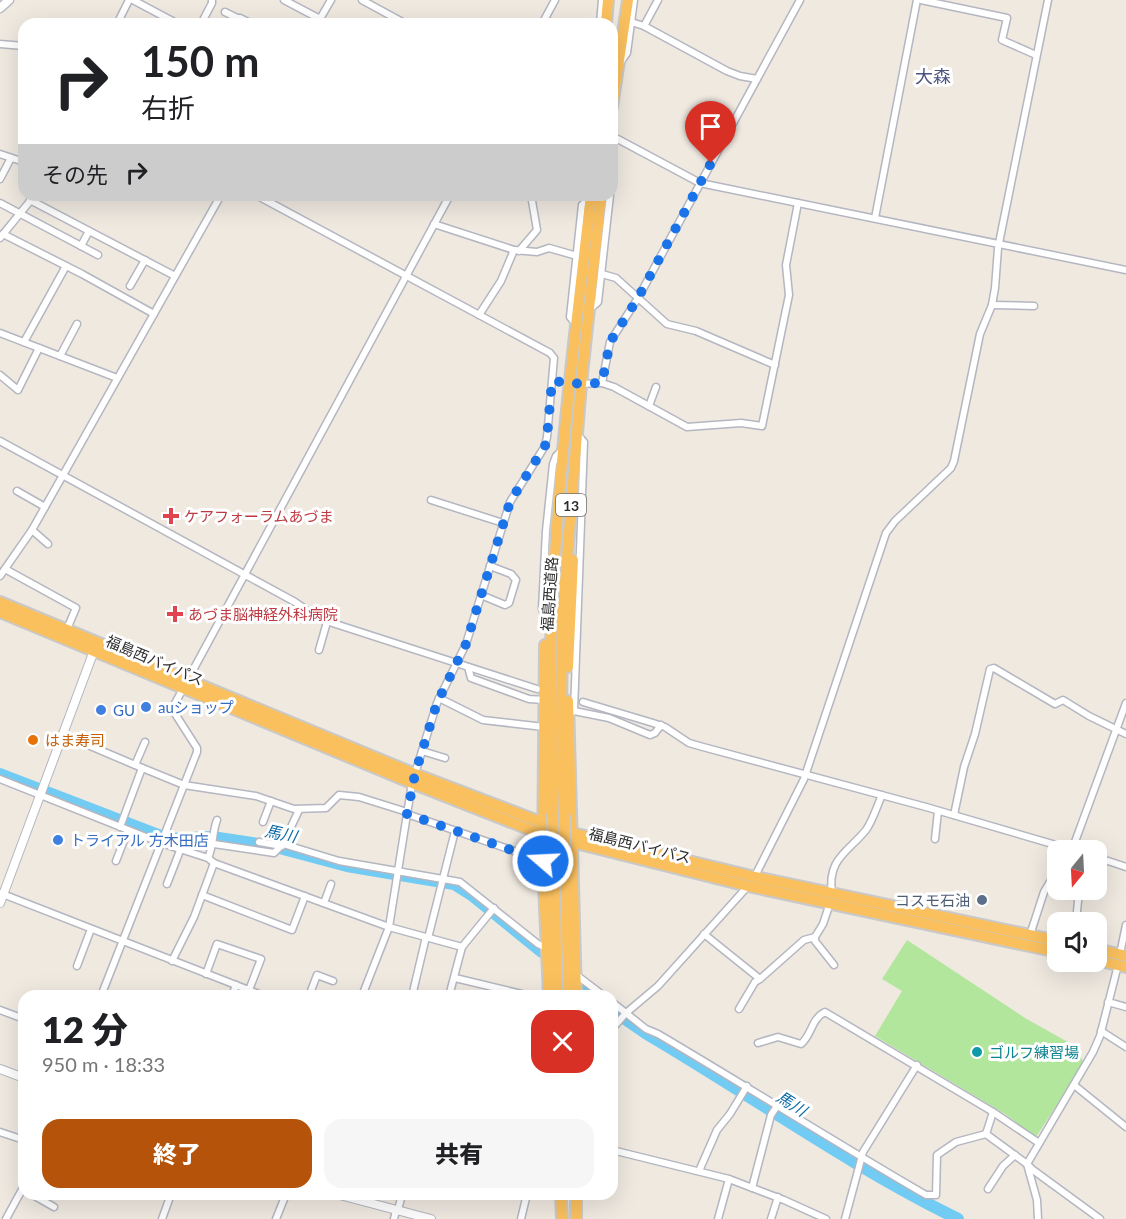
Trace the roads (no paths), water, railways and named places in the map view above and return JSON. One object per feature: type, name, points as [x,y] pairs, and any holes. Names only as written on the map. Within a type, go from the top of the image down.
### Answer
[{"type":"highway","points":[[618,65],[628,0]]},
{"type":"highway","points":[[604,1],[605,18]]},
{"type":"highway","name":"福島西道路","points":[[557,990],[554,862],[561,725],[562,620],[577,434],[577,324],[593,201]]},
{"type":"highway","name":"福島西道路","points":[[558,814],[551,725],[552,618],[557,525],[563,449],[590,309],[594,201]]},
{"type":"highway","points":[[570,506],[574,533],[567,681],[571,714],[576,990]]},
{"type":"highway","points":[[549,990],[547,948],[554,862],[544,830],[544,700],[550,543],[557,525]]},
{"type":"highway","name":"福島西バイパス","points":[[0,602],[67,629],[95,646]]},
{"type":"highway","name":"福島西バイパス","points":[[0,612],[95,646],[544,830],[752,882],[1047,939]]},
{"type":"highway","name":"福島西道路","points":[[554,862],[567,990]]},
{"type":"highway","name":"福島西バイパス","points":[[831,898],[1047,949]]},
{"type":"highway","points":[[1107,954],[1122,960]]},
{"type":"highway","points":[[561,1200],[562,1219]]},
{"type":"highway","points":[[576,1200],[576,1219]]},
{"type":"main road","points":[[0,8],[9,0]]},
{"type":"street","points":[[120,18],[131,0],[166,18]]},
{"type":"street","points":[[204,18],[212,0]]},
{"type":"street","points":[[284,0],[314,18]]},
{"type":"street","points":[[321,18],[331,0]]},
{"type":"street","points":[[362,0],[395,18]]},
{"type":"street","points":[[545,18],[555,0]]},
{"type":"street","points":[[595,0],[604,1],[601,18]]},
{"type":"street","points":[[618,65],[627,53],[634,0]]},
{"type":"street","points":[[644,26],[657,0]]},
{"type":"street","points":[[602,383],[610,342],[638,298],[800,0]]},
{"type":"street","points":[[875,218],[919,0],[1007,18],[1002,40],[1036,55]]},
{"type":"street","points":[[618,1021],[658,986],[752,882],[806,776],[886,533],[895,521],[951,468],[954,461],[980,334],[992,305],[999,243],[1048,0]]},
{"type":"street","points":[[225,12],[233,18]]},
{"type":"street","points":[[631,22],[644,26],[727,71],[757,79]]},
{"type":"street","points":[[0,44],[18,46]]},
{"type":"street","points":[[618,139],[700,183],[1126,270]]},
{"type":"street","points":[[0,154],[18,160]]},
{"type":"street","points":[[0,179],[11,158]]},
{"type":"street","points":[[29,201],[2,236],[66,266],[154,314]]},
{"type":"street","points":[[39,201],[175,276]]},
{"type":"street","points":[[67,629],[76,608],[2,571],[32,530],[218,201]]},
{"type":"street","points":[[267,201],[550,353],[554,358],[545,446],[510,502],[466,644],[439,698],[414,778],[389,927],[364,990]]},
{"type":"street","points":[[103,990],[197,748],[172,709],[447,201]]},
{"type":"street","points":[[479,315],[517,251],[537,230],[532,201]]},
{"type":"street","points":[[577,324],[570,317],[582,205],[587,201]]},
{"type":"street","points":[[590,309],[598,302],[609,201]]},
{"type":"street","points":[[0,203],[98,255]]},
{"type":"street","points":[[552,381],[576,384],[602,383],[614,387],[687,427],[741,423],[762,426],[789,295],[786,265],[798,203]]},
{"type":"street","points":[[434,224],[517,251],[537,252],[549,248],[577,256]]},
{"type":"street","points":[[81,246],[90,231]]},
{"type":"street","points":[[130,286],[145,260]]},
{"type":"street","points":[[24,342],[66,266]]},
{"type":"street","points":[[602,274],[616,278],[667,324],[696,331],[775,365]]},
{"type":"street","points":[[992,305],[1034,306]]},
{"type":"street","points":[[60,356],[77,324]]},
{"type":"street","points":[[0,333],[117,378]]},
{"type":"street","points":[[0,375],[18,390],[39,348]]},
{"type":"street","points":[[649,406],[656,387]]},
{"type":"street","points":[[577,434],[584,442],[571,714],[609,718],[650,735],[655,733],[661,725]]},
{"type":"street","points":[[0,441],[246,575],[327,622],[537,689]]},
{"type":"street","points":[[546,619],[542,609],[546,531],[554,464],[556,456],[563,449]]},
{"type":"street","points":[[17,491],[45,507]]},
{"type":"street","points":[[431,500],[504,523]]},
{"type":"street","points":[[32,530],[48,544]]},
{"type":"street","points":[[481,595],[505,605],[515,585],[516,580],[511,574],[490,566]]},
{"type":"street","points":[[319,650],[327,622]]},
{"type":"street","points":[[0,903],[95,646]]},
{"type":"street","points":[[468,667],[471,678],[530,699],[544,700]]},
{"type":"street","points":[[954,815],[964,766],[975,734],[990,669],[994,668],[1054,704],[1063,700],[1126,734]]},
{"type":"street","points":[[439,698],[483,720],[544,727]]},
{"type":"street","points":[[583,702],[661,725],[690,743],[954,815],[1047,843]]},
{"type":"street","points":[[1074,840],[1126,703]]},
{"type":"street","points":[[62,734],[184,785],[256,796],[299,810],[326,808],[339,795],[359,796],[455,831],[554,862]]},
{"type":"street","points":[[121,825],[145,741]]},
{"type":"street","points":[[422,751],[445,758]]},
{"type":"street","points":[[0,779],[121,825],[128,830],[389,927],[462,947]]},
{"type":"street","points":[[739,1009],[755,982],[804,940],[815,937],[823,924],[831,898],[830,882],[834,867],[868,827],[882,795]]},
{"type":"street","points":[[263,822],[271,801]]},
{"type":"street","points":[[213,843],[274,853],[281,847],[299,810]]},
{"type":"street","points":[[935,838],[938,811]]},
{"type":"street","points":[[172,961],[202,895],[211,860],[217,820]]},
{"type":"street","points":[[116,861],[128,830]]},
{"type":"street","points":[[414,990],[455,831]]},
{"type":"street","points":[[259,842],[397,873],[460,882],[492,910],[538,944],[547,948]]},
{"type":"street","points":[[167,884],[181,848]]},
{"type":"street","points":[[1107,861],[1126,867]]},
{"type":"street","points":[[324,903],[331,884]]},
{"type":"street","points":[[1030,935],[1047,887]]},
{"type":"street","points":[[2,894],[172,961],[206,974],[249,990],[261,959],[217,944],[206,974]]},
{"type":"street","points":[[202,895],[292,930],[305,896]]},
{"type":"street","points":[[451,990],[462,947],[492,910]]},
{"type":"street","points":[[1038,1219],[1037,1200],[1027,1164],[1093,1052],[1122,960],[1126,926]]},
{"type":"street","points":[[76,966],[91,929]]},
{"type":"street","points":[[704,934],[760,979]]},
{"type":"street","points":[[815,937],[815,941],[834,965]]},
{"type":"street","points":[[575,974],[596,990]]},
{"type":"street","points":[[311,990],[317,975],[333,981]]},
{"type":"street","points":[[454,978],[505,990]]},
{"type":"street","points":[[234,990],[236,985]]},
{"type":"street","points":[[1108,1002],[1126,1006]]},
{"type":"street","points":[[0,1010],[18,1017]]},
{"type":"street","points":[[618,1010],[622,1016],[658,1034],[746,1088],[774,1110],[861,1162],[926,1195],[936,1195],[936,1155],[956,1142],[986,1134]]},
{"type":"street","points":[[758,1044],[778,1037],[801,1044],[806,1040],[818,1017],[825,1012],[993,1112],[1039,1143]]},
{"type":"street","points":[[1101,1031],[1126,1047]]},
{"type":"street","points":[[845,1219],[863,1152],[916,1065]]},
{"type":"street","points":[[0,1069],[18,1076]]},
{"type":"street","points":[[1074,1085],[1126,1127]]},
{"type":"street","points":[[699,1171],[717,1130],[746,1088]]},
{"type":"street","points":[[752,1188],[774,1110]]},
{"type":"street","points":[[986,1134],[993,1112]]},
{"type":"street","points":[[0,1132],[18,1138]]},
{"type":"street","points":[[986,1134],[1100,1219]]},
{"type":"street","points":[[618,1151],[729,1179],[778,1197],[826,1219]]},
{"type":"street","points":[[988,1189],[1015,1155]]},
{"type":"street","points":[[718,1219],[729,1179]]},
{"type":"street","points":[[771,1219],[778,1197]]},
{"type":"street","points":[[6,1219],[18,1198]]},
{"type":"street","points":[[42,1200],[54,1207]]},
{"type":"street","points":[[162,1219],[169,1200]]},
{"type":"street","points":[[276,1219],[284,1200]]},
{"type":"street","points":[[359,1200],[431,1219]]},
{"type":"street","points":[[394,1219],[400,1200]]},
{"type":"street","points":[[521,1219],[526,1200]]},
{"type":"waterway","name":"馬川","points":[[0,774],[169,839],[212,837],[272,846],[347,866],[454,884],[473,896],[542,952]]},
{"type":"waterway","name":"馬川","points":[[618,1014],[878,1176],[958,1219]]},
{"type":"place","name":"ケアフォーラムあづま","points":[[171,516]]},
{"type":"place","name":"あづま脳神経外科病院","points":[[175,614]]},
{"type":"place","name":"auショップ","points":[[146,707]]},
{"type":"place","name":"GU","points":[[101,710]]},
{"type":"place","name":"はま寿司","points":[[33,740]]},
{"type":"place","name":"トライアル 方木田店","points":[[58,840]]},
{"type":"place","name":"コスモ石油","points":[[982,900]]},
{"type":"place","name":"ゴルフ練習場","points":[[977,1052]]},
{"type":"district","name":"大森","points":[[933,76]]}]
